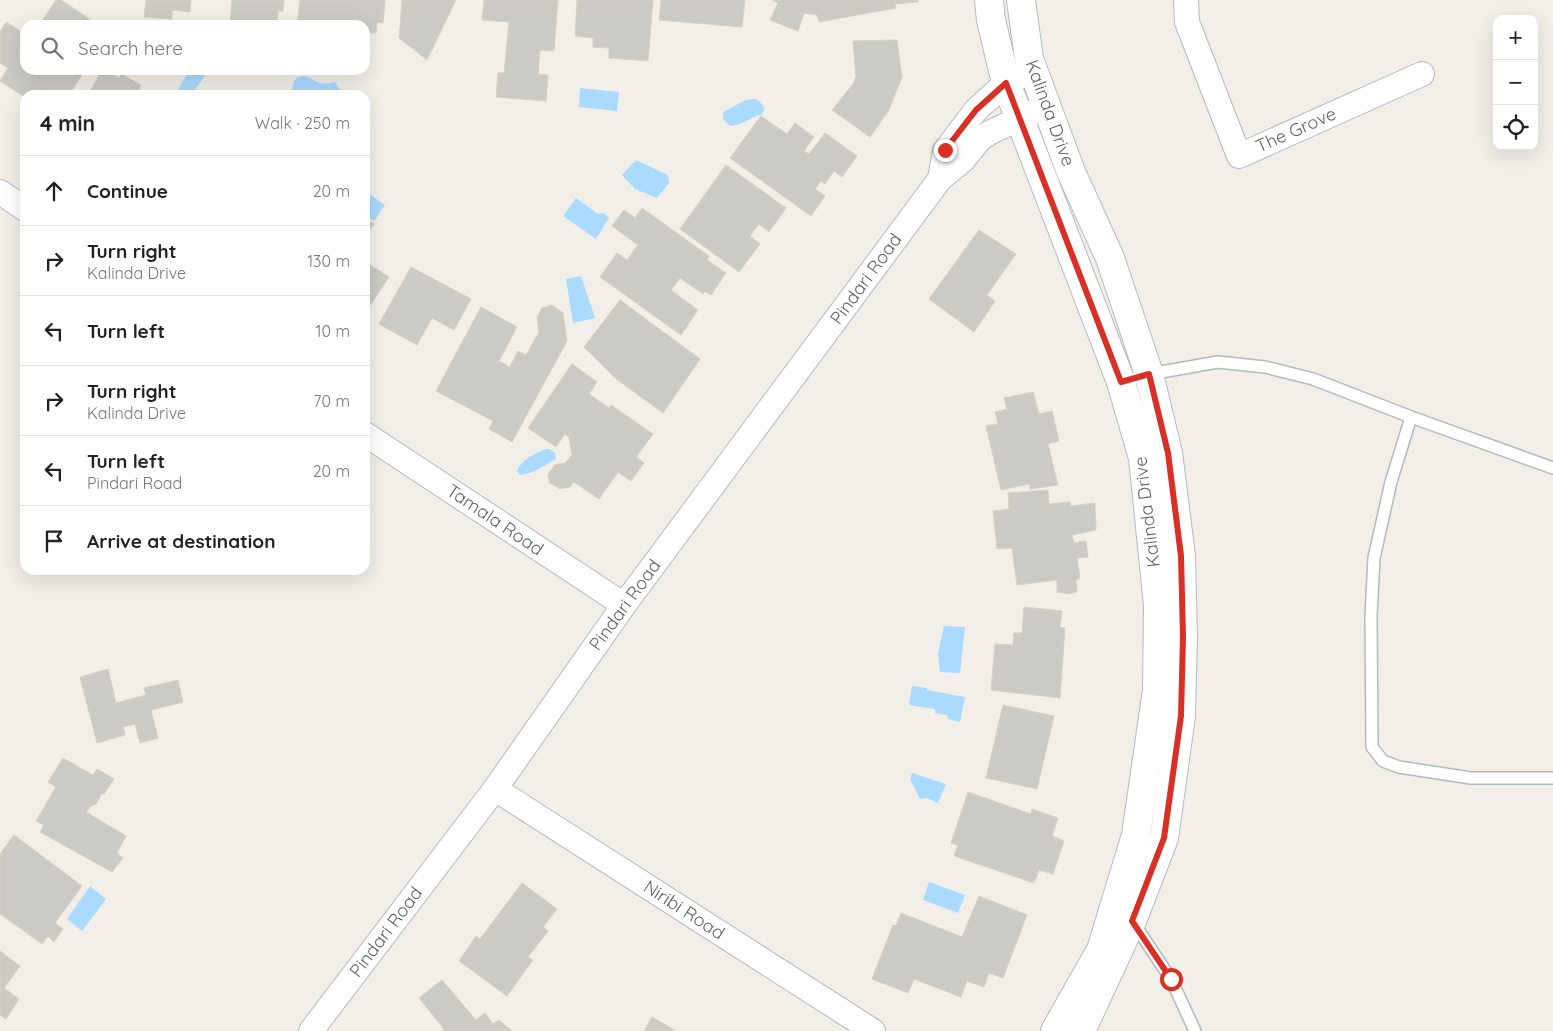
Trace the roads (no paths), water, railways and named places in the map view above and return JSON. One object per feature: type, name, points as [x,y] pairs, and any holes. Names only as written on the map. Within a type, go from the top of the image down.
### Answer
[{"type":"street","name":"Kalinda Drive","points":[[989,0],[990,20],[1006,83],[1121,382],[1143,458],[1158,605],[1157,690],[1136,836],[1101,950],[1056,1031]]},
{"type":"street","name":"Kalinda Drive","points":[[1021,0],[1029,60],[1071,172],[1110,258],[1149,374],[1168,453],[1181,556],[1183,637],[1181,716],[1164,838],[1132,921],[1081,1031]]},
{"type":"street","name":"The Grove","points":[[1186,0],[1187,22],[1239,156],[1422,74]]},
{"type":"street","name":"Pindari Road","points":[[940,179],[945,150],[976,110],[1006,83],[1033,70]]},
{"type":"street","name":"Pindari Road","points":[[311,1031],[495,789],[624,605],[940,179],[963,160],[980,139],[1046,106]]},
{"type":"street","points":[[0,192],[20,206]]},
{"type":"street","name":"Tamala Road","points":[[370,437],[624,605]]},
{"type":"street","name":"Niribi Road","points":[[495,789],[873,1031]]},
{"type":"lane","points":[[1121,382],[1149,374],[1218,362],[1265,367],[1313,379],[1411,417],[1553,468]]},
{"type":"lane","points":[[1411,417],[1391,482],[1374,558],[1371,616],[1372,747],[1383,760],[1400,767],[1471,778],[1553,778]]},
{"type":"lane","points":[[1132,921],[1171,979],[1195,1031]]},
{"type":"water","points":[[187,75],[205,76],[195,90],[177,90]]},
{"type":"water","points":[[298,77],[308,77],[324,84],[334,82],[340,90],[293,90],[294,81]]},
{"type":"water","points":[[580,88],[619,92],[617,111],[579,107]]},
{"type":"water","points":[[746,100],[758,100],[765,108],[762,114],[734,126],[730,126],[723,119],[723,112]]},
{"type":"water","points":[[636,160],[668,175],[669,183],[657,198],[635,189],[622,175]]},
{"type":"water","points":[[370,194],[385,205],[374,221],[370,218]]},
{"type":"water","points":[[576,198],[598,214],[604,213],[609,218],[596,239],[563,216]]},
{"type":"water","points":[[581,276],[595,318],[573,323],[566,279]]},
{"type":"water","points":[[545,449],[550,449],[555,453],[556,459],[535,471],[520,475],[517,471],[519,467],[532,455]]},
{"type":"water","points":[[944,626],[965,627],[960,673],[940,672],[938,653]]},
{"type":"water","points":[[912,686],[965,697],[960,722],[948,719],[947,715],[935,713],[935,709],[909,705]]},
{"type":"water","points":[[912,773],[946,784],[938,803],[927,798],[920,799],[910,779]]},
{"type":"water","points":[[929,882],[965,895],[958,913],[923,900]]},
{"type":"water","points":[[90,886],[106,899],[82,931],[67,919]]}]
